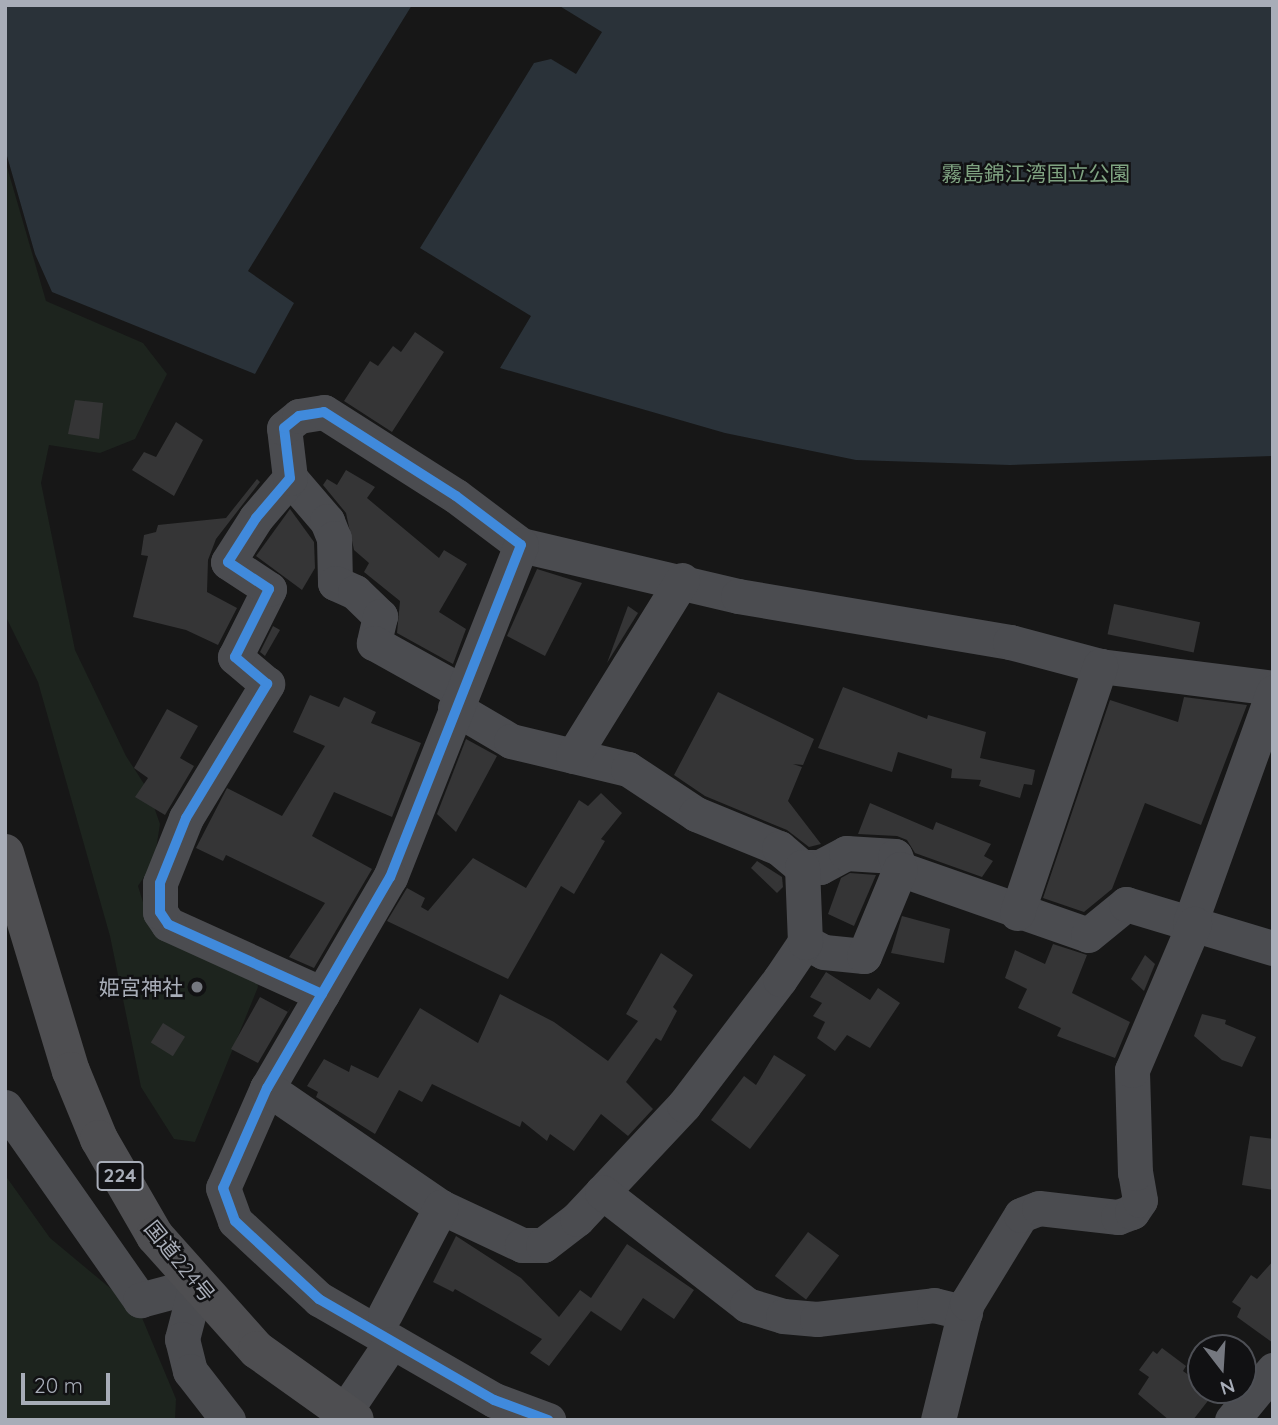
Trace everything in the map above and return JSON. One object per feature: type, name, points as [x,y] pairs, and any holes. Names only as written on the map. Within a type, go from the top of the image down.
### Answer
[{"type":"highway","name":"国道224号","points":[[5,853],[71,1071],[99,1139],[155,1236],[196,1285],[257,1350],[349,1417]]},
{"type":"street","points":[[805,942],[824,952],[864,956],[900,869],[895,856],[846,853],[820,867],[802,867],[779,848],[696,814],[628,769],[511,741],[459,700],[374,643],[380,616],[355,592],[335,583],[334,537],[327,521],[290,478],[284,428],[299,416],[324,412],[456,496],[521,545],[817,612],[1049,650],[1100,666],[1273,688]]},
{"type":"street","points":[[290,478],[256,518],[228,562],[269,589],[235,657],[267,684],[186,818],[160,883],[160,912],[168,924],[322,994]]},
{"type":"street","points":[[521,545],[390,877],[267,1088],[223,1188],[235,1221],[319,1298],[388,1329],[494,1400],[548,1420]]},
{"type":"street","points":[[573,756],[682,580]]},
{"type":"street","points":[[1017,913],[1100,666]]},
{"type":"street","points":[[938,1420],[965,1313],[1021,1215],[1039,1208],[1118,1217],[1132,1212],[1140,1199],[1135,1173],[1132,1070],[1192,924],[1273,693]]},
{"type":"street","points":[[267,1088],[441,1207],[522,1245],[543,1245],[602,1192],[684,1105],[805,942],[802,867]]},
{"type":"street","points":[[900,869],[1017,913],[1088,935],[1126,904],[1273,948]]},
{"type":"street","points":[[5,1107],[140,1300],[196,1285],[182,1339],[190,1371],[228,1420]]},
{"type":"street","points":[[602,1192],[747,1305],[783,1316],[817,1319],[934,1305],[965,1313]]},
{"type":"street","points":[[349,1417],[441,1207]]},
{"type":"street","points":[[1232,1420],[1273,1370]]},
{"type":"shaded area","points":[[5,5],[412,5],[248,271],[294,303],[255,374],[52,292],[35,254],[5,149]]},
{"type":"shaded area","name":"霧島錦江湾国立公園","points":[[558,5],[1273,5],[1273,456],[1010,465],[856,460],[725,433],[500,368],[531,316],[420,248],[534,63],[551,59],[576,74],[602,32]]},
{"type":"shaded area","points":[[5,160],[46,301],[143,343],[167,374],[135,439],[100,453],[49,445],[41,483],[75,650],[126,756],[148,790],[160,824],[154,862],[138,886],[150,925],[256,974],[258,987],[195,1142],[174,1139],[141,1087],[110,936],[38,682],[5,615]]},
{"type":"shaded area","points":[[5,1175],[50,1238],[140,1313],[176,1399],[175,1420],[5,1420]]},
{"type":"building","points":[[415,332],[444,352],[392,432],[344,401],[370,361],[378,366],[393,346],[401,352]]},
{"type":"building","points":[[75,400],[103,403],[99,439],[68,434]]},
{"type":"building","points":[[176,422],[203,440],[174,496],[132,470],[144,452],[156,457]]},
{"type":"building","points":[[346,470],[375,487],[367,498],[439,558],[444,550],[467,564],[439,612],[466,629],[453,664],[397,633],[400,601],[364,572],[369,563],[354,550],[346,513],[323,485],[327,479],[337,485]]},
{"type":"building","points":[[257,479],[260,482],[216,539],[208,560],[207,592],[237,608],[218,645],[186,630],[133,617],[148,556],[141,555],[144,535],[156,532],[158,525],[226,518]]},
{"type":"building","points":[[290,509],[314,542],[315,568],[302,590],[256,556]]},
{"type":"building","points":[[537,569],[582,583],[545,656],[507,636]]},
{"type":"building","points":[[1114,604],[1200,622],[1194,653],[1108,634]]},
{"type":"building","points":[[628,606],[638,613],[607,663]]},
{"type":"building","points":[[273,626],[280,630],[265,656],[260,652]]},
{"type":"building","points":[[843,687],[927,719],[928,715],[986,732],[980,758],[1035,770],[1032,785],[1024,784],[1020,798],[979,786],[981,780],[951,778],[952,769],[898,752],[892,772],[818,748]]},
{"type":"building","points":[[718,692],[814,739],[803,765],[793,764],[802,767],[788,801],[821,844],[809,847],[787,830],[705,796],[674,775]]},
{"type":"building","points":[[310,695],[339,707],[344,697],[376,712],[371,723],[421,743],[392,817],[334,792],[312,836],[372,869],[314,968],[289,957],[325,903],[226,855],[223,861],[196,848],[227,788],[282,816],[325,746],[293,732]]},
{"type":"building","points":[[1184,697],[1247,705],[1201,825],[1145,803],[1112,889],[1084,912],[1043,898],[1110,700],[1178,722]]},
{"type":"building","points":[[167,709],[198,726],[180,758],[194,766],[165,815],[135,797],[148,778],[134,768]]},
{"type":"building","points":[[466,739],[497,756],[456,832],[437,814]]},
{"type":"building","points":[[601,793],[622,813],[601,839],[605,841],[574,894],[561,886],[508,979],[387,921],[407,888],[425,898],[421,907],[428,911],[473,858],[526,888],[579,800],[588,806]]},
{"type":"building","points":[[870,803],[933,830],[936,822],[991,844],[984,856],[993,861],[982,877],[915,853],[907,840],[897,836],[858,834]]},
{"type":"building","points":[[757,861],[782,877],[783,887],[777,893],[751,868]]},
{"type":"building","points":[[850,873],[876,875],[854,926],[828,914],[841,878]]},
{"type":"building","points":[[902,916],[950,929],[944,963],[891,953]]},
{"type":"building","points":[[1053,944],[1087,955],[1072,993],[1130,1022],[1115,1058],[1057,1036],[1061,1028],[1018,1008],[1027,989],[1005,978],[1015,950],[1045,964]]},
{"type":"building","points":[[661,953],[693,975],[673,1007],[677,1011],[661,1041],[656,1038],[626,1082],[653,1109],[628,1136],[601,1114],[574,1151],[550,1134],[547,1141],[522,1121],[520,1127],[432,1084],[422,1102],[399,1090],[375,1134],[316,1097],[318,1092],[307,1086],[324,1059],[349,1072],[351,1065],[378,1078],[420,1008],[478,1043],[500,994],[554,1022],[608,1061],[638,1021],[626,1014]]},
{"type":"building","points":[[1145,955],[1155,964],[1144,991],[1131,979]]},
{"type":"building","points":[[826,972],[870,1000],[878,988],[900,1003],[870,1048],[847,1035],[835,1051],[817,1038],[825,1022],[813,1016],[822,1003],[810,997]]},
{"type":"building","points":[[260,997],[288,1012],[258,1063],[231,1049]]},
{"type":"building","points":[[1202,1014],[1226,1020],[1225,1024],[1256,1037],[1242,1067],[1222,1060],[1194,1036]]},
{"type":"building","points":[[163,1023],[185,1037],[173,1056],[151,1043]]},
{"type":"building","points":[[774,1055],[806,1075],[750,1149],[711,1120],[744,1076],[756,1085]]},
{"type":"building","points":[[1250,1136],[1273,1139],[1273,1190],[1242,1185]]},
{"type":"building","points":[[808,1232],[839,1255],[806,1299],[775,1276]]},
{"type":"building","points":[[456,1236],[521,1278],[559,1317],[580,1290],[591,1298],[627,1244],[694,1290],[674,1319],[643,1298],[621,1331],[591,1311],[549,1366],[530,1353],[542,1339],[455,1289],[453,1292],[433,1282]]},
{"type":"building","points":[[1273,1261],[1273,1343],[1237,1317],[1241,1308],[1232,1302],[1251,1275],[1257,1279]]},
{"type":"building","points":[[1162,1348],[1186,1366],[1183,1371],[1187,1374],[1187,1404],[1205,1404],[1193,1420],[1169,1420],[1138,1394],[1149,1377],[1139,1370],[1153,1351],[1157,1354]]},
{"type":"cycle path","points":[[322,994],[168,924],[160,912],[160,883],[186,818],[267,684],[235,657],[269,589],[228,562],[256,518],[290,478],[284,428],[299,416],[324,412],[456,496],[521,545],[390,877],[267,1088],[223,1188],[235,1221],[319,1299],[494,1400],[548,1420]]},
{"type":"place","name":"姫宮神社","points":[[197,987]]}]
